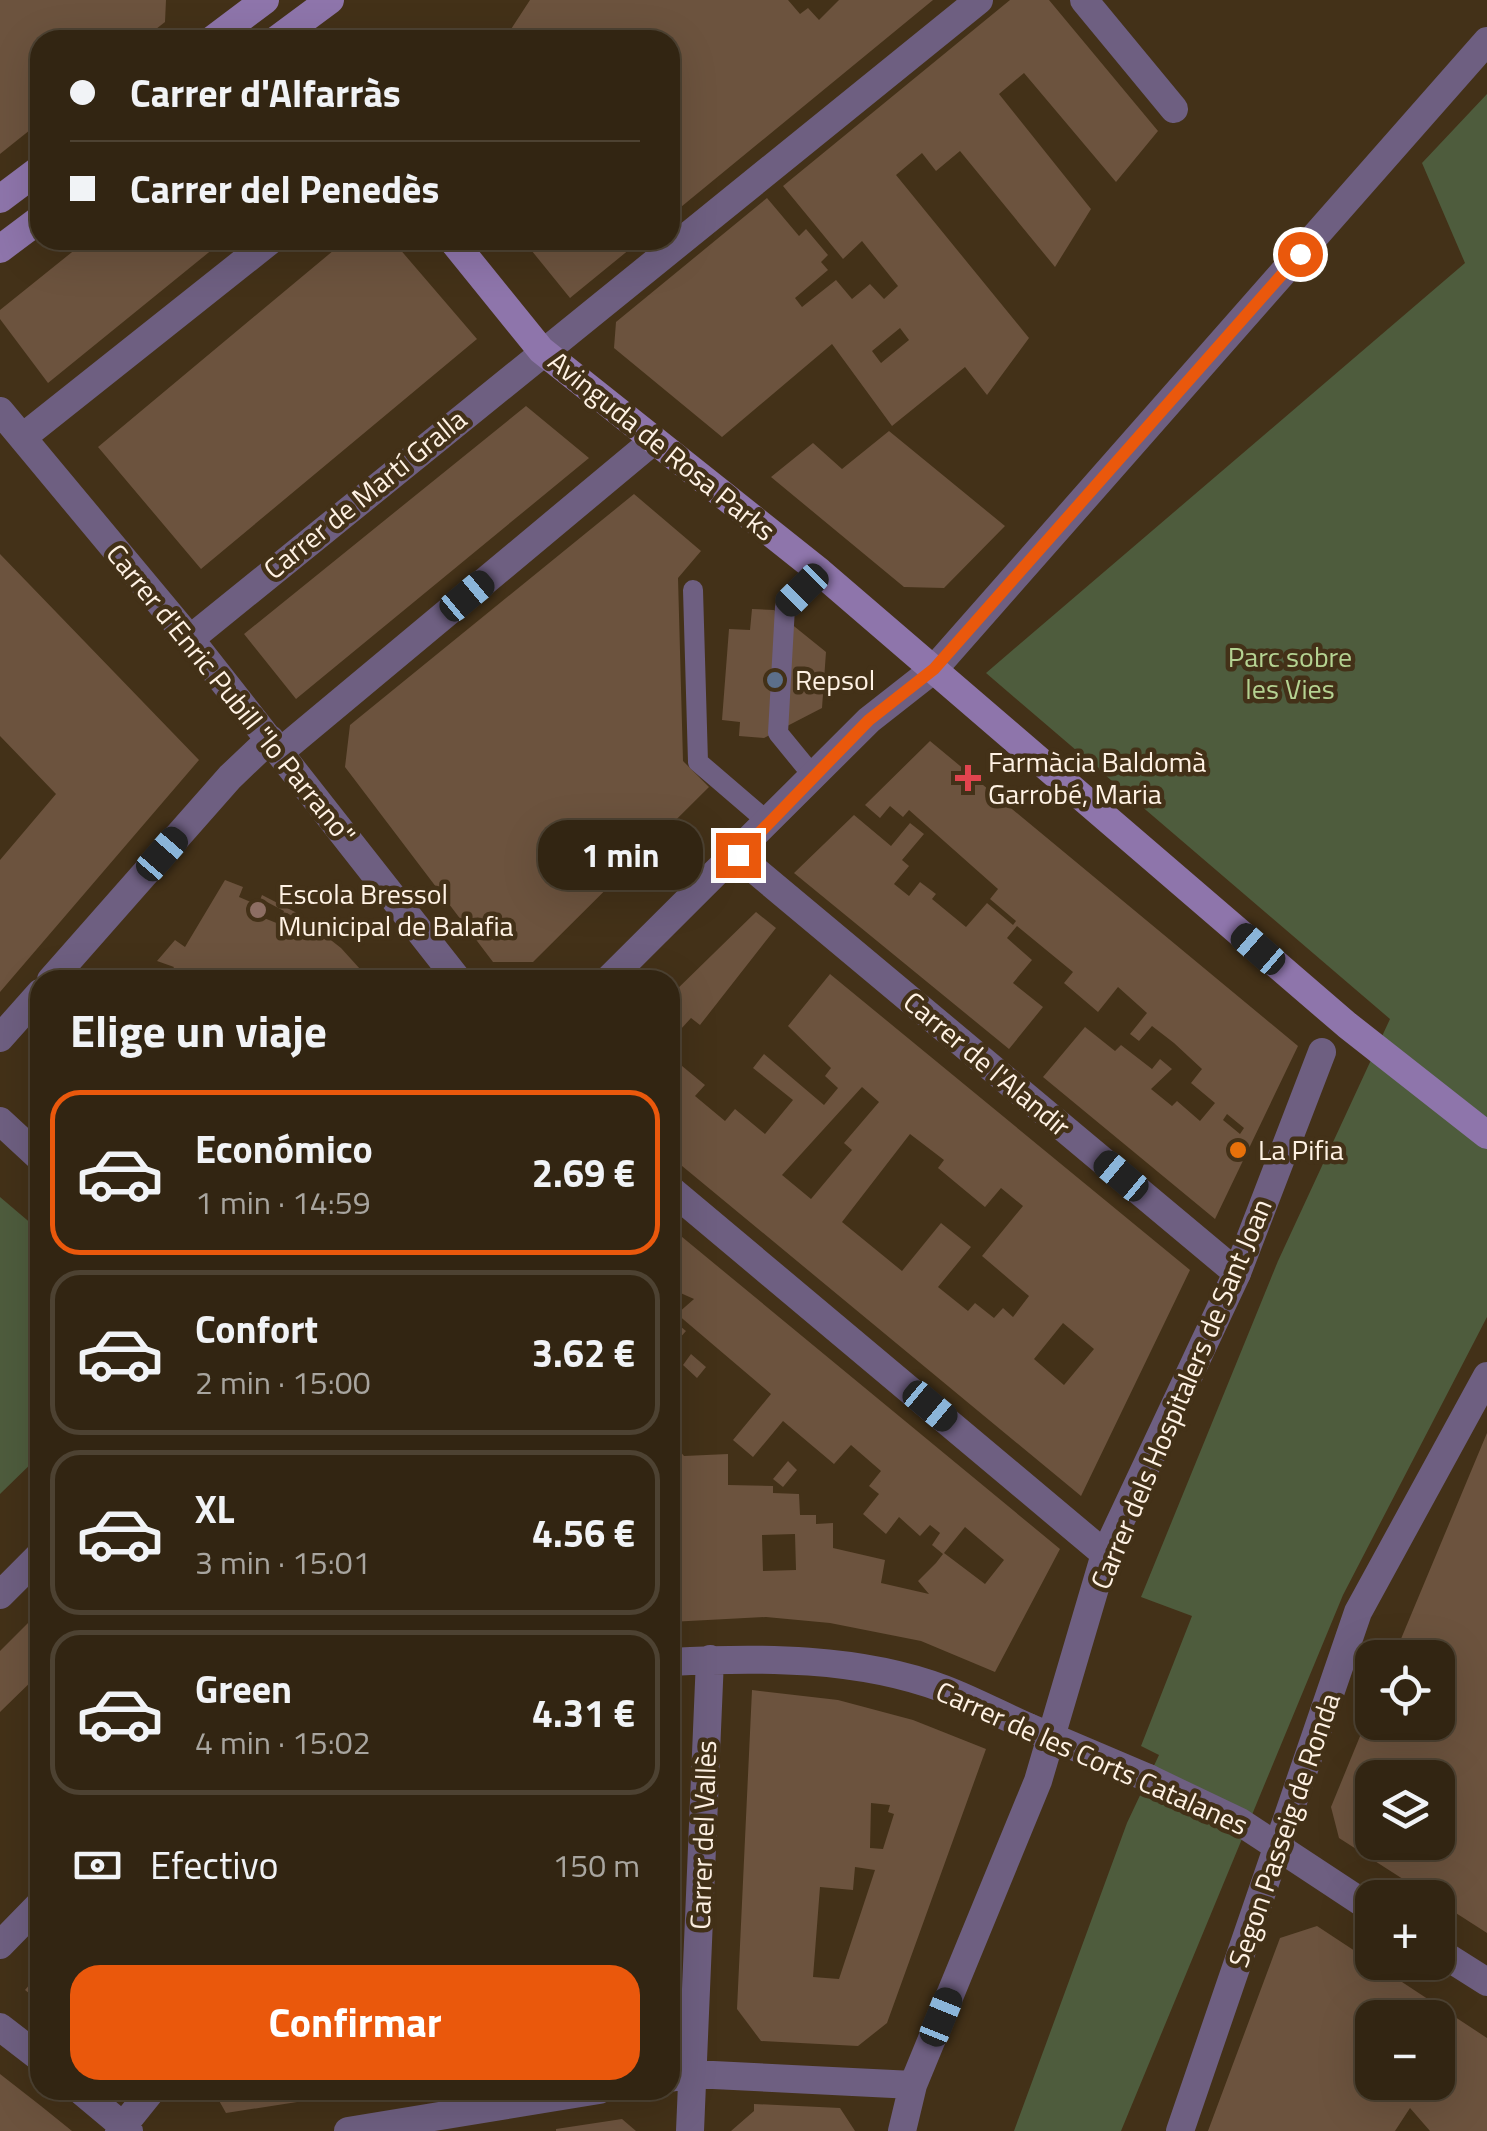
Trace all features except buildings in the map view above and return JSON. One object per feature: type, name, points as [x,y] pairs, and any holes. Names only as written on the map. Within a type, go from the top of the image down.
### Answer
[{"type":"main road","points":[[294,30],[330,0]]},
{"type":"main road","points":[[224,30],[257,2],[278,30]]},
{"type":"main road","points":[[0,200],[30,177]]},
{"type":"main road","points":[[0,250],[30,227]]},
{"type":"main road","name":"Avinguda de Rosa Parks","points":[[460,250],[541,350],[820,572],[1347,1025],[1487,1136]]},
{"type":"street","name":"Carrer de Martí Gralla","points":[[680,239],[978,0]]},
{"type":"street","points":[[1084,0],[1174,109]]},
{"type":"street","points":[[618,970],[738,855],[869,720],[934,669],[1487,42]]},
{"type":"street","points":[[22,437],[259,250]]},
{"type":"street","name":"Carrer de Martí Gralla","points":[[190,638],[666,250]]},
{"type":"street","name":"Carrer d'Enric Pubill \"lo Parrano\"","points":[[0,410],[190,638],[450,970]]},
{"type":"street","points":[[61,970],[230,777],[275,746],[652,441]]},
{"type":"street","name":"Carrer de l'Alandir","points":[[738,855],[1237,1273]]},
{"type":"street","points":[[0,1038],[30,1004]]},
{"type":"street","name":"Carrer dels Hospitalers de Sant Joan","points":[[902,2131],[914,2084],[1038,1781],[1105,1554],[1237,1273],[1322,1052]]},
{"type":"street","points":[[0,1121],[30,1149]]},
{"type":"street","points":[[680,1199],[1105,1554]]},
{"type":"street","name":"Segon Passeig de Ronda","points":[[1180,2131],[1358,1612],[1487,1376]]},
{"type":"street","points":[[0,1595],[30,1566]]},
{"type":"street","name":"Carrer del Vallès","points":[[690,2131],[682,2076],[710,1660]]},
{"type":"street","name":"Carrer de les Corts Catalanes","points":[[680,1662],[824,1663],[942,1688],[1148,1778],[1279,1844],[1355,1897]]},
{"type":"street","points":[[0,1946],[30,1914]]},
{"type":"street","points":[[1455,1961],[1487,1982]]},
{"type":"street","points":[[0,2026],[30,2050]]},
{"type":"street","points":[[682,2076],[914,2084]]},
{"type":"street","points":[[91,2100],[124,2129],[145,2100]]},
{"type":"street","points":[[348,2131],[538,2100]]},
{"type":"lane","points":[[814,776],[778,733],[785,607],[820,572]]},
{"type":"lane","points":[[693,590],[698,762],[769,823]]},
{"type":"green space","name":"Parc sobre les Vies","points":[[1487,94],[1487,1317],[1343,1595],[1121,2131],[1014,2131],[1127,1823],[1159,1755],[1141,1746],[1192,1616],[1141,1597],[1278,1261],[1390,1019],[986,673],[1465,263],[1422,163]]},
{"type":"green space","points":[[0,1197],[30,1222],[30,1465],[0,1494]]},
{"type":"place","name":"Repsol","points":[[775,680]]},
{"type":"place","name":"Farmàcia Baldomà Garrobé, Maria","points":[[968,778]]},
{"type":"place","name":"Escola Bressol Municipal de Balafia","points":[[258,910]]},
{"type":"place","name":"La Pifia","points":[[1238,1150]]},
{"type":"route","points":[[738,855],[869,720],[934,669],[1300,254]]}]
